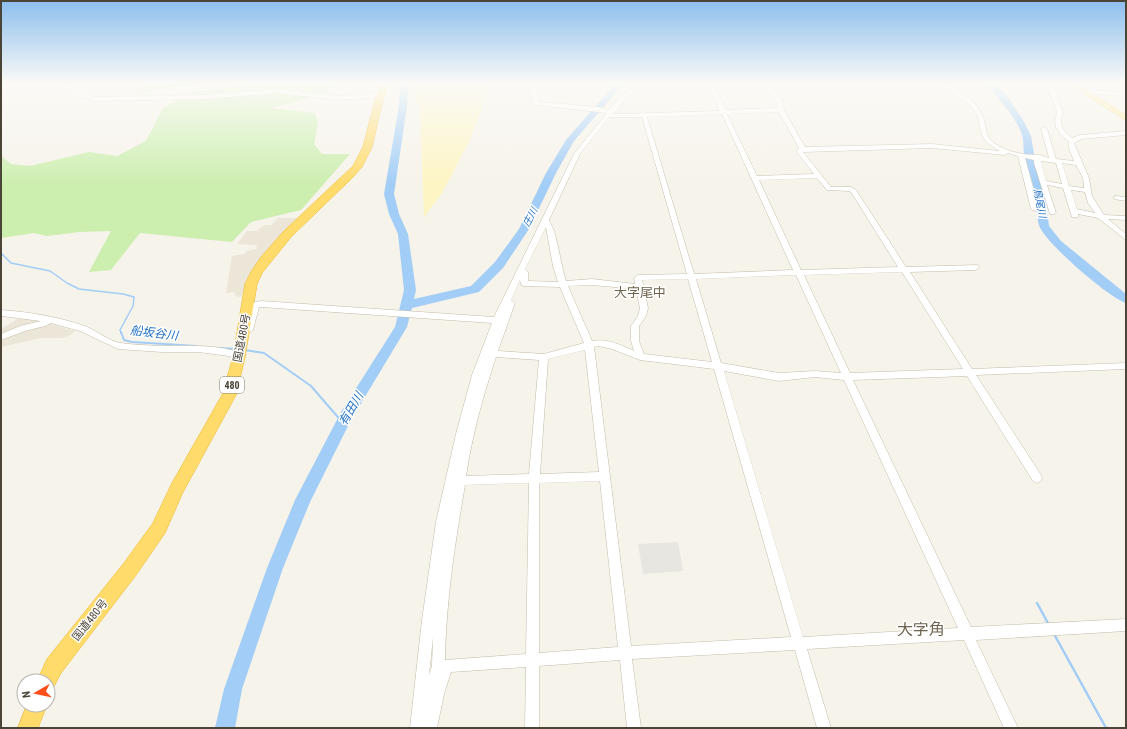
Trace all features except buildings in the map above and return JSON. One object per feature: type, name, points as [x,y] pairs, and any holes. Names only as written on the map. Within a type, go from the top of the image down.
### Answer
[{"type":"highway","name":"国道480号","points":[[50,673],[54,666],[130,569],[159,528],[177,488],[229,395],[239,358],[251,284],[256,272],[291,232],[357,168],[368,146],[376,117]]},
{"type":"highway","points":[[28,728],[34,713]]},
{"type":"street","points":[[417,726],[460,481],[460,456],[477,375],[495,319],[521,270],[577,154],[607,117]]},
{"type":"street","points":[[645,117],[824,728]]},
{"type":"street","points":[[726,117],[1011,728]]},
{"type":"street","points":[[785,117],[803,149]]},
{"type":"street","points":[[980,117],[988,139],[1006,152]]},
{"type":"street","points":[[1059,117],[1059,126],[1062,132],[1072,141],[1072,145],[1086,180],[1088,191],[1094,207],[1100,216],[1126,238]]},
{"type":"street","points":[[1044,130],[1066,187],[1074,213],[1126,218]]},
{"type":"street","points":[[1072,141],[1084,137],[1126,133]]},
{"type":"street","points":[[803,149],[932,146],[1006,152],[1078,163]]},
{"type":"street","points":[[803,149],[800,151],[829,189],[850,189],[854,191],[902,269],[1037,478]]},
{"type":"street","points":[[1022,155],[1035,209]]},
{"type":"street","points":[[1037,157],[1037,163],[1052,213]]},
{"type":"street","points":[[754,178],[818,176]]},
{"type":"street","points":[[1043,182],[1088,191]]},
{"type":"street","points":[[1116,198],[1126,200]]},
{"type":"street","points":[[545,219],[550,226],[563,284],[589,345],[634,728]]},
{"type":"street","points":[[640,357],[636,341],[635,326],[642,317],[646,307],[639,287],[638,278],[975,266]]},
{"type":"street","points":[[521,270],[524,272],[524,283]]},
{"type":"street","points":[[430,728],[442,666],[434,624],[442,522],[460,456],[484,380],[514,295],[521,284],[524,283],[550,285],[592,282],[639,287]]},
{"type":"street","points":[[243,332],[250,328],[255,305],[261,304],[495,319]]},
{"type":"street","points":[[1,314],[26,315],[83,329],[118,346],[162,349],[198,349],[230,353],[239,358]]},
{"type":"street","points":[[1,337],[23,328],[42,324],[49,320]]},
{"type":"street","points":[[477,375],[483,373],[491,354],[544,357],[598,343],[614,346],[627,353],[640,357],[717,366],[779,376],[815,374],[847,377],[1126,366]]},
{"type":"street","points":[[532,728],[534,479],[544,357]]},
{"type":"street","points":[[460,481],[604,476]]},
{"type":"street","points":[[442,666],[626,653],[1126,625]]},
{"type":"street","points":[[417,726],[423,719],[442,666]]},
{"type":"shaded area","points":[[278,218],[301,218],[267,253],[249,276],[242,296],[237,297],[234,292],[226,293],[232,256],[245,254],[247,251],[256,249],[257,245],[237,244],[247,231],[257,231],[264,225],[271,225]]},
{"type":"shaded area","points":[[21,317],[35,319],[75,331],[71,335],[62,338],[41,338],[1,347],[1,329]]},
{"type":"shaded area","points":[[678,542],[683,571],[643,574],[638,544]]},
{"type":"green space","points":[[158,117],[316,117],[318,124],[314,144],[322,154],[350,154],[301,210],[251,222],[232,242],[140,233],[111,270],[89,272],[111,231],[79,232],[47,236],[34,233],[1,238],[1,156],[11,164],[30,166],[89,152],[117,156],[146,141]]},
{"type":"sand","points":[[420,117],[478,117],[470,140],[442,193],[424,217]]},
{"type":"waterway","name":"有田川","points":[[401,117],[389,194],[390,203],[398,226],[403,234],[410,290],[406,305]]},
{"type":"waterway","name":"庄川","points":[[406,305],[475,289],[499,265],[524,229],[551,173],[570,140],[590,117]]},
{"type":"waterway","name":"鳥尾川","points":[[1017,117],[1027,136],[1029,154],[1040,194],[1044,226],[1057,243],[1077,261],[1118,295],[1126,299]]},
{"type":"waterway","name":"船坂谷川","points":[[1,253],[11,263],[50,271],[67,283],[79,289],[123,294],[134,297],[133,306],[120,330],[121,333]]},
{"type":"waterway","name":"有田川","points":[[225,728],[233,689],[275,568],[303,500],[346,416],[401,327],[406,305]]},
{"type":"waterway","name":"船坂谷川","points":[[121,332],[124,340],[132,342],[196,346]]},
{"type":"waterway","name":"船坂谷川","points":[[218,348],[236,349]]},
{"type":"waterway","name":"船坂谷川","points":[[244,350],[264,353],[311,386],[343,423]]},
{"type":"waterway","points":[[1037,603],[1049,625]]},
{"type":"waterway","points":[[1054,634],[1106,728]]},
{"type":"district","name":"大字尾中","points":[[640,292]]},
{"type":"district","name":"大字角","points":[[921,629]]}]
